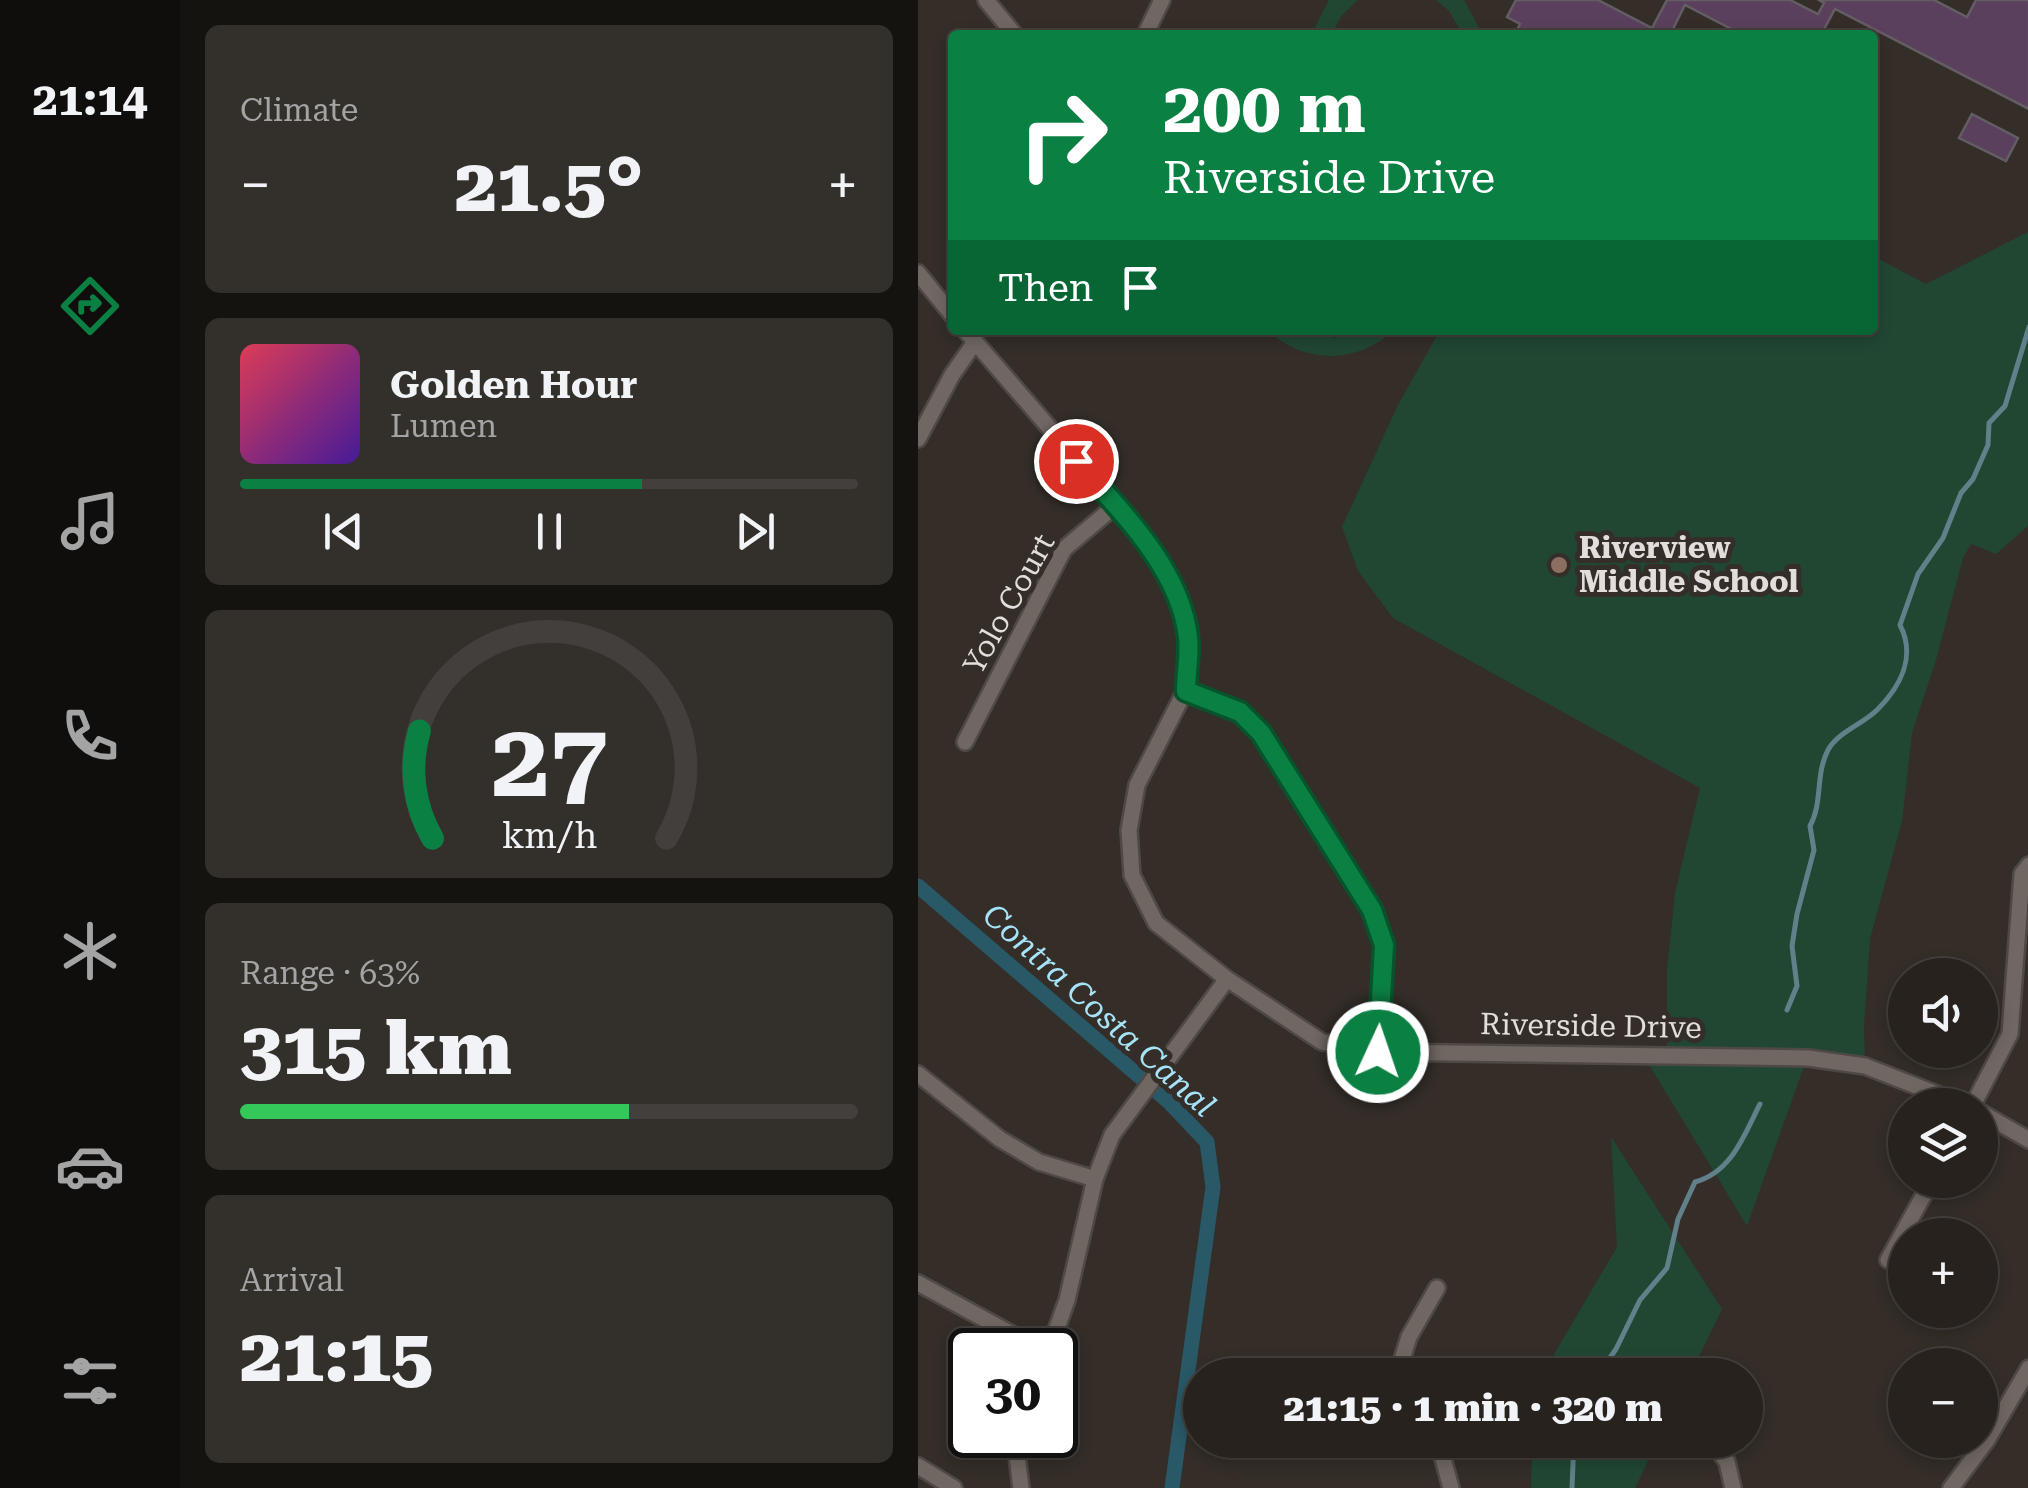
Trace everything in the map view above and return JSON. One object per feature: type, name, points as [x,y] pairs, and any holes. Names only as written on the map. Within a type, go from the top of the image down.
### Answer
[{"type":"street","points":[[986,0],[1011,30]]},
{"type":"street","points":[[1147,30],[1162,0]]},
{"type":"street","points":[[918,273],[948,310]]},
{"type":"street","points":[[918,439],[970,336]]},
{"type":"street","name":"Riverside Drive","points":[[970,336],[1116,505],[1157,560],[1176,596],[1188,636],[1186,691],[1137,785],[1129,830],[1132,875],[1156,923],[1226,980],[1322,1042],[1378,1052],[1808,1058],[1865,1066],[1921,1088]]},
{"type":"street","name":"Yolo Court","points":[[965,742],[1064,549],[1116,505]]},
{"type":"street","points":[[1186,691],[1240,712],[1261,733],[1372,910],[1384,945],[1378,1052]]},
{"type":"street","points":[[1983,1088],[2010,1034],[2022,874],[2028,865]]},
{"type":"street","points":[[1055,1328],[1067,1300],[1094,1179],[1112,1135],[1226,980]]},
{"type":"street","points":[[918,1074],[1000,1139],[1039,1162],[1094,1179]]},
{"type":"street","points":[[1998,1122],[2028,1140]]},
{"type":"street","points":[[918,1283],[1003,1328]]},
{"type":"street","points":[[1402,1358],[1437,1288]]},
{"type":"street","points":[[1951,1488],[1988,1440],[2028,1368]]},
{"type":"street","points":[[1017,1458],[1021,1488]]},
{"type":"street","points":[[1440,1458],[1451,1488]]},
{"type":"street","points":[[1724,1458],[1733,1488]]},
{"type":"street","points":[[918,1466],[954,1488]]},
{"type":"green space","points":[[1329,0],[1358,0],[1342,15],[1334,30],[1314,30]]},
{"type":"green space","points":[[1436,0],[1464,0],[1480,30],[1460,30],[1449,11]]},
{"type":"green space","points":[[2028,232],[2028,526],[1996,554],[1971,544],[1963,558],[1912,733],[1902,821],[1870,939],[1865,1066],[1807,1058],[1747,1226],[1642,1053],[1667,1053],[1667,970],[1675,893],[1700,788],[1393,618],[1358,571],[1342,527],[1397,407],[1437,335],[1878,335],[1878,259],[1926,284]]},
{"type":"green space","points":[[1274,335],[1387,335],[1364,350],[1330,356],[1297,349]]},
{"type":"green space","points":[[1611,1137],[1722,1309],[1698,1358],[1552,1358],[1617,1247]]},
{"type":"green space","points":[[1532,1458],[1649,1458],[1635,1488],[1531,1488]]},
{"type":"building","points":[[1516,0],[1598,0],[1652,28],[1667,0],[1790,0],[1818,14],[1824,3],[1819,0],[1934,0],[1967,17],[1976,0],[2029,0],[2029,109],[1835,9],[1824,30],[1733,30],[1685,5],[1672,30],[1517,30],[1520,24],[1507,17]]},
{"type":"building","points":[[1972,114],[2018,138],[2006,161],[1959,138]]},
{"type":"waterway","points":[[1787,1010],[1797,986],[1792,946],[1814,850],[1810,826],[1824,760],[1832,744],[1877,710],[1899,681],[1907,648],[1900,625],[1918,574],[1943,538],[1961,493],[1973,479],[1988,445],[1989,423],[2005,406],[2029,327]]},
{"type":"waterway","name":"Contra Costa Canal","points":[[918,886],[1169,1102],[1207,1142],[1213,1187],[1172,1488]]},
{"type":"waterway","points":[[1610,1358],[1640,1300],[1667,1268],[1678,1219],[1695,1182],[1728,1161],[1760,1104]]},
{"type":"waterway","points":[[1572,1488],[1573,1458]]},
{"type":"place","name":"Riverview Middle School","points":[[1559,565]]},
{"type":"route","points":[[1076,461],[1116,505],[1157,560],[1176,596],[1188,636],[1186,691],[1240,712],[1261,733],[1372,910],[1384,945],[1378,1052]]}]
